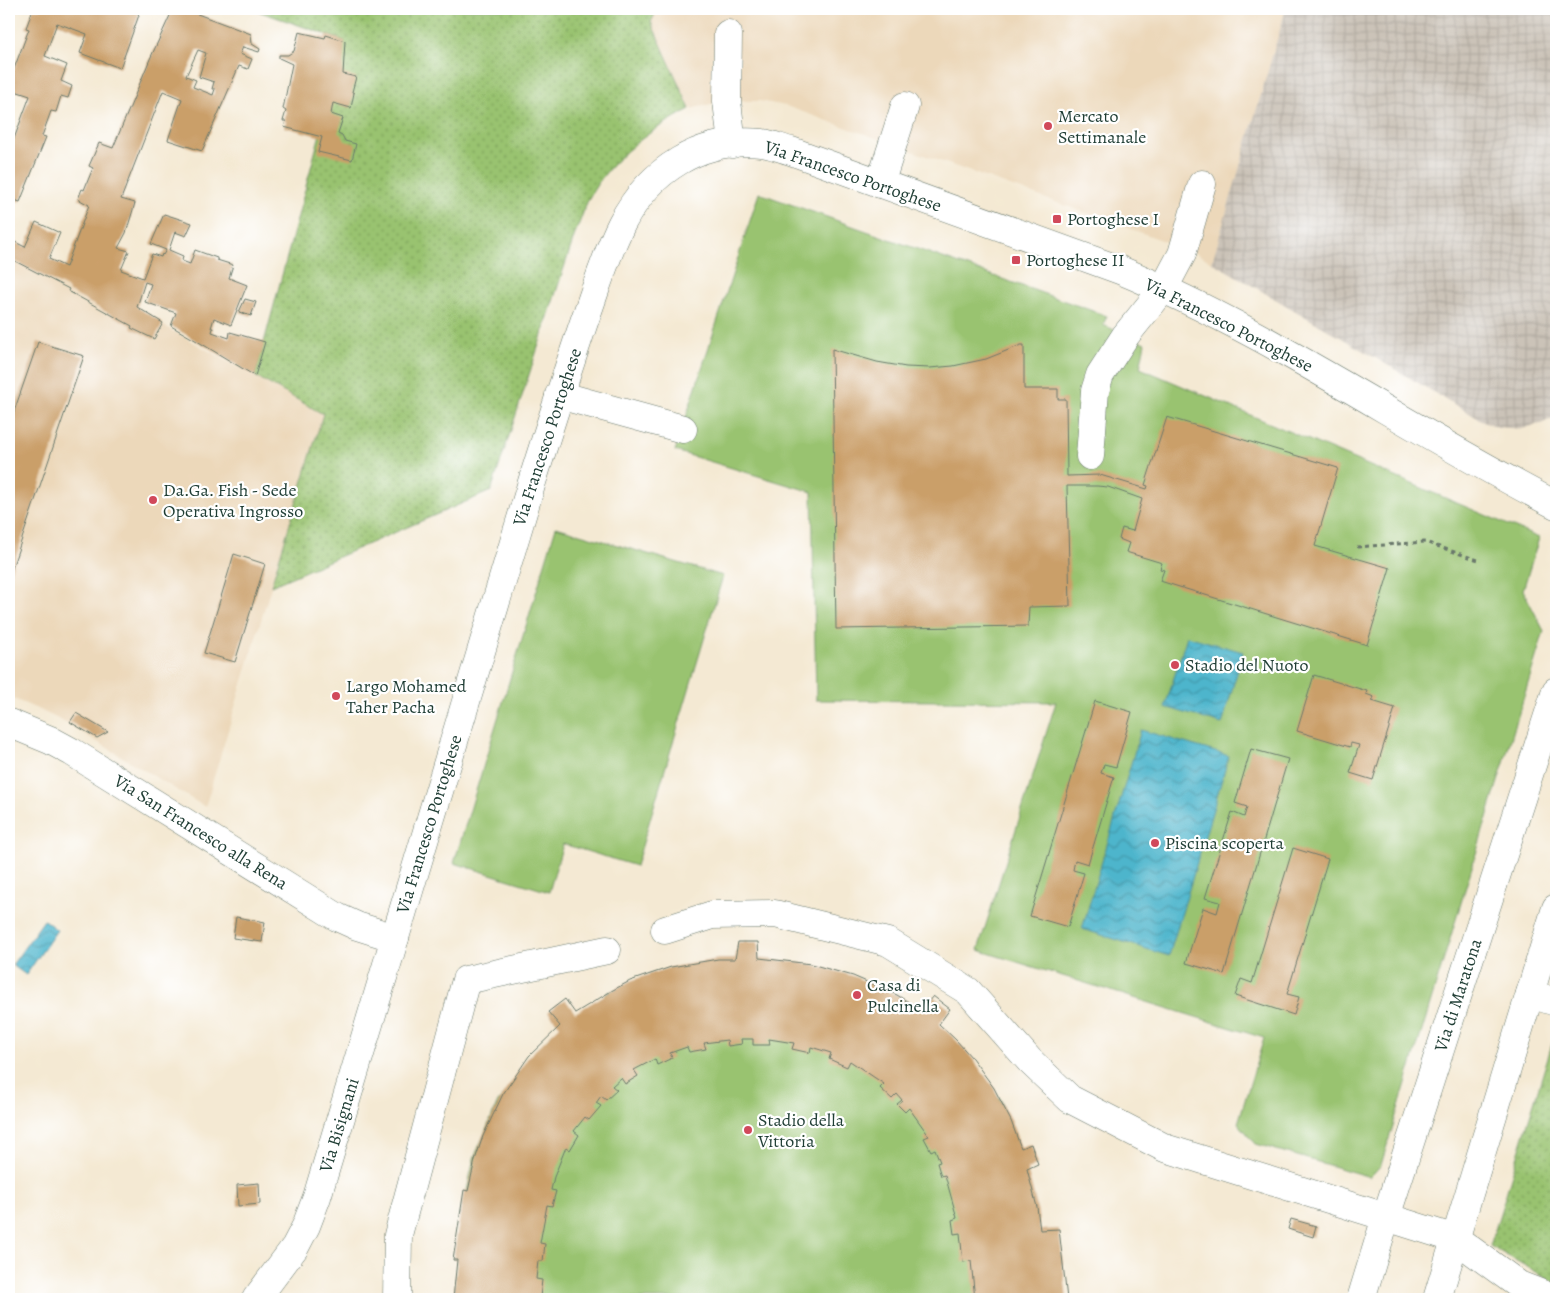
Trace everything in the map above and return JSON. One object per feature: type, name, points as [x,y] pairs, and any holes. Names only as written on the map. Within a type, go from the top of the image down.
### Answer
[{"type":"street","points":[[728,34],[728,101],[732,144]]},
{"type":"street","points":[[880,184],[906,106]]},
{"type":"street","name":"Via Francesco Portoghese","points":[[395,938],[559,395],[605,264],[622,223],[641,194],[660,173],[684,157],[710,148],[732,144],[763,143],[792,151],[1120,270],[1164,288],[1226,319],[1556,505]]},
{"type":"street","points":[[1090,456],[1095,391],[1100,375],[1126,335],[1164,288],[1182,254],[1202,184]]},
{"type":"street","points":[[559,395],[683,429]]},
{"type":"street","name":"Via di Maratona","points":[[1361,1299],[1556,691]]},
{"type":"street","name":"Via San Francesco alla Rena","points":[[9,723],[50,740],[72,752],[337,917],[357,926],[395,938]]},
{"type":"street","points":[[1437,1299],[1556,908]]},
{"type":"street","points":[[665,930],[712,914],[775,914],[888,942],[968,992],[1030,1061],[1070,1099],[1165,1148],[1456,1239],[1519,1285],[1555,1299]]},
{"type":"street","name":"Via Bisignani","points":[[256,1299],[295,1247],[312,1212],[395,938]]},
{"type":"street","points":[[397,1299],[398,1235],[466,980],[607,950]]},
{"type":"street","points":[[1530,994],[1556,1002]]},
{"type":"path","points":[[1357,547],[1425,542],[1481,561]]},
{"type":"shaded area","name":"Mercato Settimanale","points":[[658,9],[1286,9],[1212,262],[1190,250],[786,106],[760,101],[727,101],[690,109],[650,22]]},
{"type":"shaded area","points":[[1286,9],[1556,9],[1556,418],[1522,429],[1498,427],[1481,420],[1212,262]]},
{"type":"shaded area","name":"Da.Ga. Fish - Sede Operativa Ingrosso","points":[[9,240],[323,414],[205,807],[68,724],[9,697]]},
{"type":"green space","points":[[252,9],[640,9],[655,14],[651,22],[690,109],[660,126],[620,157],[598,183],[589,198],[576,231],[491,491],[271,586],[323,414],[255,376],[345,41]]},
{"type":"green space","name":"Stadio del Nuoto","points":[[759,193],[1107,316],[1103,325],[1145,343],[1140,368],[1539,538],[1523,590],[1544,631],[1381,1165],[1370,1177],[1256,1144],[1238,1123],[1264,1038],[978,950],[1056,702],[816,700],[812,492],[675,451]]},
{"type":"green space","points":[[556,527],[723,576],[636,866],[563,844],[549,892],[454,863]]},
{"type":"green space","name":"Stadio della Vittoria","points":[[676,968],[961,1049],[1001,1100],[1033,1196],[1049,1299],[454,1299],[463,1209],[474,1158],[498,1102],[549,1037],[609,992]]},
{"type":"green space","points":[[1556,1031],[1556,1283],[1490,1246]]},
{"type":"water","points":[[1187,636],[1243,652],[1222,724],[1165,707]]},
{"type":"water","name":"Piscina scoperta","points":[[1141,730],[1229,756],[1169,956],[1082,929]]},
{"type":"water","points":[[44,920],[57,930],[26,975],[12,965]]},
{"type":"building","points":[[33,9],[137,9],[139,15],[120,68],[80,53],[87,34],[57,23],[45,56],[67,65],[61,81],[72,86],[68,98],[61,96],[56,112],[51,111],[42,136],[46,137],[20,202],[9,198],[9,152],[30,96],[9,89],[9,82],[29,29],[26,28]]},
{"type":"building","points":[[173,9],[184,9],[251,34],[252,44],[260,49],[259,52],[243,47],[240,54],[252,59],[248,69],[239,66],[202,151],[168,140],[182,99],[163,91],[121,199],[135,203],[126,233],[118,248],[129,251],[121,270],[143,278],[152,254],[161,257],[166,250],[151,244],[164,214],[192,223],[186,236],[175,232],[169,250],[183,256],[182,261],[190,264],[195,250],[233,265],[229,278],[247,285],[231,325],[214,318],[211,328],[213,328],[212,332],[229,338],[230,332],[265,342],[255,376],[171,326],[176,313],[145,302],[151,284],[145,282],[137,307],[163,323],[154,339],[131,328],[132,326],[68,291],[69,289],[9,258],[9,239],[25,247],[36,222],[60,233],[49,259],[66,267],[89,205],[78,199],[93,168],[89,166],[99,143],[113,148]],"holes":[[[198,50],[206,53],[199,77],[214,82],[212,89],[215,89],[213,95],[193,87],[196,80],[186,76]]]},
{"type":"building","points":[[299,32],[325,38],[326,35],[345,41],[343,74],[356,77],[352,92],[354,93],[351,108],[333,103],[331,114],[343,118],[338,133],[342,135],[345,141],[356,144],[352,160],[318,152],[322,137],[284,127],[286,121],[283,121],[286,111],[283,109],[292,64],[279,58],[279,55],[288,55],[294,51]]},
{"type":"building","points":[[245,299],[256,302],[251,316],[239,312]]},
{"type":"building","points":[[38,342],[84,356],[9,577],[9,426]]},
{"type":"building","points":[[1024,345],[1024,389],[1058,389],[1058,399],[1066,399],[1067,476],[1100,475],[1147,489],[1148,486],[1145,485],[1167,417],[1338,468],[1315,546],[1390,568],[1367,645],[1160,581],[1164,570],[1160,569],[1162,563],[1126,552],[1129,543],[1119,539],[1122,528],[1133,531],[1142,499],[1108,487],[1097,486],[1067,486],[1070,606],[1029,607],[1028,626],[836,629],[832,349],[877,362],[906,367],[930,368],[953,366],[986,359]]},
{"type":"building","points":[[234,554],[265,564],[235,662],[204,653]]},
{"type":"building","points":[[1314,675],[1367,691],[1366,694],[1374,697],[1372,701],[1395,708],[1373,780],[1350,773],[1359,745],[1351,743],[1350,747],[1297,731]]},
{"type":"building","points":[[1095,701],[1132,712],[1116,767],[1104,764],[1101,773],[1114,777],[1088,864],[1075,860],[1073,870],[1084,873],[1068,927],[1030,916]]},
{"type":"building","points":[[76,713],[108,732],[97,738],[70,722]]},
{"type":"building","points":[[1251,749],[1288,759],[1224,974],[1186,963],[1203,908],[1217,913],[1220,902],[1205,898],[1232,812],[1244,817],[1247,807],[1235,803]]},
{"type":"building","points":[[1293,848],[1328,859],[1287,994],[1299,997],[1294,1015],[1235,996],[1241,979],[1252,983]]},
{"type":"building","points":[[236,917],[265,922],[262,942],[233,938]]},
{"type":"building","points":[[738,942],[758,942],[759,958],[811,964],[853,976],[897,995],[921,1010],[933,996],[950,1009],[939,1024],[972,1058],[994,1088],[1011,1121],[1021,1148],[1031,1144],[1038,1164],[1027,1169],[1037,1207],[1040,1230],[1059,1229],[1067,1299],[975,1299],[971,1261],[963,1262],[960,1233],[954,1234],[952,1220],[957,1218],[945,1175],[941,1176],[937,1163],[940,1162],[935,1149],[931,1151],[924,1138],[929,1136],[909,1108],[905,1112],[897,1104],[902,1100],[897,1094],[892,1099],[880,1088],[884,1084],[850,1061],[847,1067],[829,1059],[831,1053],[811,1047],[810,1053],[792,1049],[794,1043],[769,1039],[770,1045],[753,1045],[753,1039],[741,1039],[742,1044],[728,1046],[727,1040],[704,1043],[706,1049],[689,1052],[687,1047],[670,1053],[672,1058],[657,1065],[655,1059],[634,1070],[638,1076],[625,1084],[621,1078],[612,1086],[617,1090],[606,1100],[601,1096],[596,1103],[601,1106],[589,1120],[585,1117],[574,1131],[579,1135],[570,1150],[566,1147],[554,1177],[551,1190],[556,1191],[552,1206],[547,1205],[540,1243],[545,1244],[543,1261],[538,1261],[536,1279],[542,1280],[540,1297],[534,1297],[534,1299],[453,1299],[457,1260],[453,1260],[464,1190],[468,1191],[483,1136],[503,1094],[529,1056],[560,1026],[548,1012],[565,999],[575,1013],[630,981],[671,967],[718,959],[735,959]]},
{"type":"building","points":[[259,1183],[260,1204],[238,1206],[237,1185]]},
{"type":"building","points":[[1291,1219],[1316,1226],[1313,1237],[1288,1229]]},
{"type":"place","name":"Mercato Settimanale","points":[[1048,126]]},
{"type":"place","name":"Portoghese I","points":[[1057,219]]},
{"type":"place","name":"Portoghese II","points":[[1016,260]]},
{"type":"place","name":"Da.Ga. Fish - Sede Operativa Ingrosso","points":[[153,500]]},
{"type":"place","name":"Stadio del Nuoto","points":[[1175,665]]},
{"type":"place","name":"Largo Mohamed Taher Pacha","points":[[336,696]]},
{"type":"place","name":"Piscina scoperta","points":[[1155,843]]},
{"type":"place","name":"Casa di Pulcinella","points":[[857,995]]},
{"type":"place","name":"Stadio della Vittoria","points":[[748,1130]]}]
